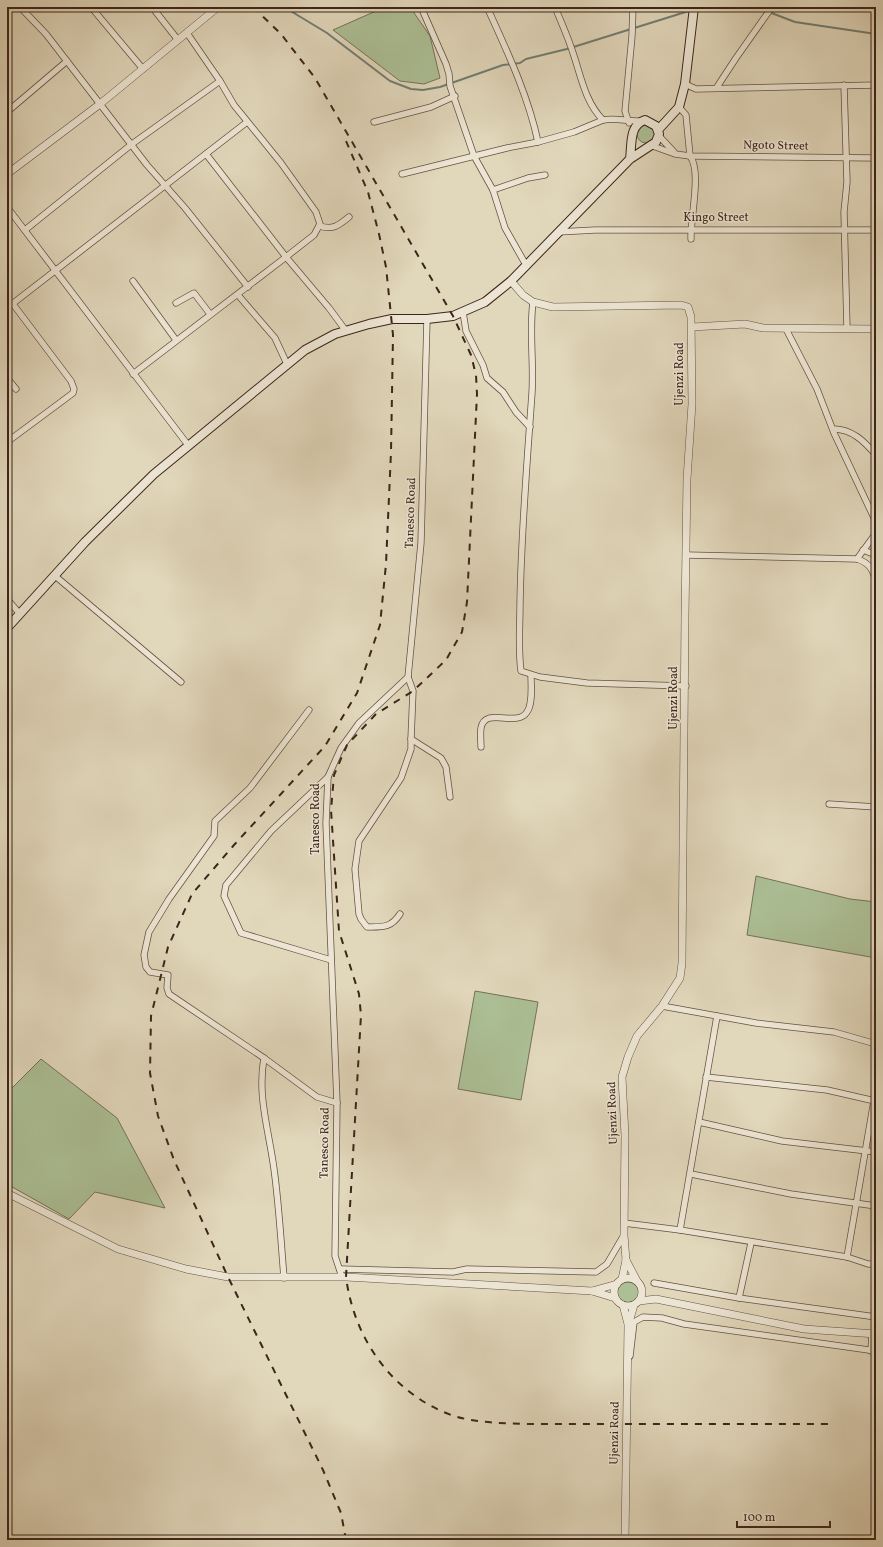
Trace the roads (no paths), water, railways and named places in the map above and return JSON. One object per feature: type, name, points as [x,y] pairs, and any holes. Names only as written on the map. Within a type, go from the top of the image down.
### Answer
[{"type":"main road","points":[[7,628],[54,575],[135,492],[287,364],[318,343],[346,331],[392,319],[427,319],[453,316],[485,302],[511,281],[557,232],[630,159],[656,142],[659,133],[679,107],[685,84],[694,9]]},
{"type":"main road","points":[[643,120],[653,120],[672,116]]},
{"type":"main road","points":[[630,159],[633,132],[643,120]]},
{"type":"main road","points":[[643,120],[652,122],[659,133]]},
{"type":"main road","points":[[633,132],[639,143],[649,146]]},
{"type":"street","points":[[20,7],[46,34],[147,165],[186,208],[248,287]]},
{"type":"street","points":[[90,7],[143,69]]},
{"type":"street","points":[[152,7],[178,40]]},
{"type":"street","points":[[7,174],[100,104],[218,7]]},
{"type":"street","points":[[421,7],[449,74],[450,86],[474,156],[493,190],[505,228],[526,265]]},
{"type":"street","points":[[487,7],[512,63],[532,115],[538,142]]},
{"type":"street","points":[[555,7],[573,52],[587,96],[603,120]]},
{"type":"street","points":[[633,7],[632,36],[625,111],[633,132]]},
{"type":"street","points":[[717,87],[772,7]]},
{"type":"street","points":[[133,374],[210,314],[238,295],[314,235],[319,226],[319,218],[316,212],[281,163],[234,105],[220,81],[187,33]]},
{"type":"street","points":[[7,112],[67,61]]},
{"type":"street","points":[[25,230],[132,144],[220,81]]},
{"type":"street","points":[[685,84],[696,89],[717,87],[876,85]]},
{"type":"street","points":[[844,85],[847,182],[844,230],[847,328]]},
{"type":"street","points":[[374,122],[431,107],[454,96]]},
{"type":"street","points":[[679,107],[686,115],[690,156],[693,160],[695,175],[691,239]]},
{"type":"street","points":[[402,174],[538,142],[574,132],[603,120],[612,118],[628,122],[643,120]]},
{"type":"street","points":[[7,308],[247,122]]},
{"type":"street","points":[[659,133],[675,154]]},
{"type":"street","name":"Ngoto Street","points":[[649,146],[675,154],[690,156],[876,158]]},
{"type":"street","points":[[206,154],[346,331]]},
{"type":"street","points":[[493,190],[528,178],[545,175]]},
{"type":"street","points":[[7,207],[188,446]]},
{"type":"street","points":[[319,226],[329,229],[339,225],[349,217]]},
{"type":"street","name":"Kingo Street","points":[[557,232],[691,229],[876,230]]},
{"type":"street","points":[[133,281],[176,340]]},
{"type":"street","name":"Ujenzi Road","points":[[511,281],[523,295],[533,302],[553,308],[681,305],[688,307],[691,317],[692,404],[687,479],[682,963],[680,978],[662,1006],[637,1036],[628,1057],[622,1077],[625,1136],[624,1235],[626,1260]]},
{"type":"street","points":[[176,303],[194,293],[210,314]]},
{"type":"street","points":[[238,295],[275,338],[287,364]]},
{"type":"street","points":[[533,302],[530,325],[533,356],[530,427],[526,455],[520,577],[521,672],[531,675],[587,683],[686,686]]},
{"type":"street","points":[[7,442],[66,399],[73,393],[74,389],[13,304]]},
{"type":"street","points":[[463,312],[466,331],[483,365],[487,378],[503,392],[516,412],[530,427]]},
{"type":"street","name":"Tanesco Road","points":[[342,1277],[335,1256],[337,1102],[326,823],[328,777],[341,748],[359,723],[408,677],[421,543],[427,319]]},
{"type":"street","points":[[692,327],[745,324],[763,328],[786,329],[876,329]]},
{"type":"street","points":[[786,329],[817,388],[833,429],[876,522]]},
{"type":"street","points":[[7,378],[16,389]]},
{"type":"street","points":[[833,429],[848,431],[858,436],[876,455]]},
{"type":"street","points":[[857,559],[876,533]]},
{"type":"street","points":[[863,550],[876,555]]},
{"type":"street","points":[[686,555],[857,559],[864,561],[870,566],[876,582]]},
{"type":"street","points":[[54,575],[181,682]]},
{"type":"street","points":[[7,599],[20,614]]},
{"type":"street","points":[[481,747],[481,729],[485,721],[492,718],[514,719],[524,716],[528,712],[531,675]]},
{"type":"street","points":[[400,914],[394,923],[387,926],[368,927],[361,919],[359,914],[355,869],[359,841],[401,778],[411,749],[413,691],[408,677]]},
{"type":"street","points":[[309,710],[250,788],[215,821],[214,836],[169,899],[149,932],[144,950],[146,969],[150,972],[168,975],[170,994],[264,1058],[316,1097],[337,1102]]},
{"type":"street","points":[[411,739],[441,758],[446,767],[450,797]]},
{"type":"street","points":[[328,777],[267,836],[226,885],[224,896],[241,933],[331,960]]},
{"type":"street","points":[[829,804],[876,807]]},
{"type":"street","points":[[662,1006],[717,1016],[834,1032],[876,1044]]},
{"type":"street","points":[[680,1230],[691,1174],[717,1016]]},
{"type":"street","points":[[264,1058],[261,1073],[261,1094],[274,1167],[284,1278]]},
{"type":"street","points":[[706,1077],[827,1090],[875,1101]]},
{"type":"street","points":[[847,1257],[875,1101],[876,1088]]},
{"type":"street","points":[[699,1122],[782,1141],[876,1152]]},
{"type":"street","points":[[691,1174],[791,1194],[857,1205],[876,1206]]},
{"type":"street","points":[[7,1193],[126,1252],[186,1269],[228,1277],[342,1277],[592,1291],[615,1298],[623,1305],[628,1326]]},
{"type":"street","points":[[624,1223],[680,1230],[751,1243],[847,1257],[868,1264],[876,1264]]},
{"type":"street","points":[[340,1269],[453,1272],[467,1269],[596,1272],[607,1264],[624,1235]]},
{"type":"street","points":[[739,1298],[751,1243]]},
{"type":"street","points":[[626,1260],[636,1281],[656,1299]]},
{"type":"street","points":[[615,1298],[614,1291],[620,1282],[626,1260]]},
{"type":"street","points":[[592,1291],[630,1278],[636,1281]]},
{"type":"street","points":[[654,1283],[739,1298],[876,1317]]},
{"type":"street","points":[[628,1326],[642,1288]]},
{"type":"street","points":[[623,1305],[656,1299],[804,1328],[874,1334],[873,1351],[684,1324],[662,1318],[643,1317],[634,1322],[626,1390]]},
{"type":"street","name":"Ujenzi Road","points":[[625,1540],[628,1326]]},
{"type":"waterway","points":[[284,7],[327,33],[390,81],[411,89],[423,90],[440,87],[503,65],[520,63],[526,59],[567,49],[692,10]]},
{"type":"waterway","points":[[696,9],[702,7]]},
{"type":"waterway","points":[[756,7],[795,22],[876,34]]},
{"type":"railway","points":[[253,7],[281,34],[315,78],[453,316],[471,355],[476,375],[477,394],[467,602],[462,632],[446,660],[413,691],[376,714],[347,745],[334,775],[331,810],[339,931],[359,994],[361,1015],[346,1277],[350,1300],[357,1322],[379,1361],[394,1378],[411,1393],[430,1405],[451,1415],[469,1420],[527,1424],[832,1424]]},
{"type":"railway","points":[[346,141],[368,192],[379,234],[386,267],[393,335],[391,452],[386,564],[380,625],[357,693],[325,746],[234,845],[192,894],[168,947],[151,1016],[150,1073],[158,1116],[174,1160],[228,1277],[323,1470],[341,1513],[346,1540]]}]
